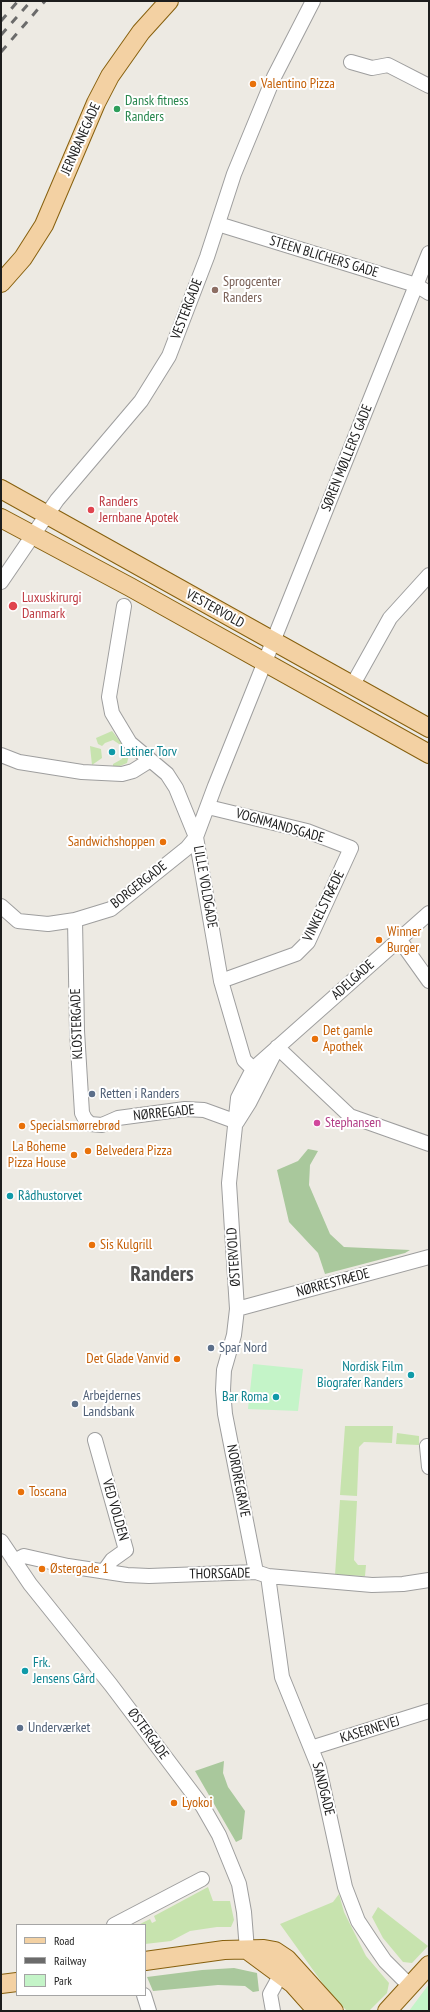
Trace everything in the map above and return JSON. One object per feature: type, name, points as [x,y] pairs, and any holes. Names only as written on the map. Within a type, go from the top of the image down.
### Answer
[{"type":"main road","name":"JERNBANEGADE","points":[[1,267],[14,252],[31,225],[86,99],[101,71],[132,26],[155,1]]},
{"type":"main road","name":"JERNBANEGADE","points":[[1,283],[23,258],[44,225],[96,104],[110,76],[141,32],[169,1]]},
{"type":"main road","name":"VESTERVOLD","points":[[1,489],[429,728]]},
{"type":"main road","name":"VESTERVOLD","points":[[1,518],[265,662],[429,754]]},
{"type":"main road","points":[[153,1960],[224,1950],[264,1948],[275,1951],[287,1959],[334,2011]]},
{"type":"main road","points":[[246,1950],[293,1984],[317,2011]]},
{"type":"main road","points":[[392,2008],[429,1965]]},
{"type":"street","name":"VESTERGADE","points":[[1,582],[60,497],[141,401],[169,356],[218,224],[234,174],[274,77],[313,1]]},
{"type":"street","points":[[351,62],[372,68],[388,65],[429,86]]},
{"type":"street","name":"STEEN BLICHERS GADE","points":[[218,224],[416,284],[429,293]]},
{"type":"street","name":"SØREN MØLLERS GADE","points":[[265,662],[429,253]]},
{"type":"street","points":[[352,686],[390,618],[429,575]]},
{"type":"street","points":[[124,606],[109,697],[112,713],[130,743],[167,774],[176,788],[196,837]]},
{"type":"street","name":"LILLE VOLDGADE","points":[[257,1072],[244,1060],[221,981],[196,837],[265,662]]},
{"type":"street","points":[[1,755],[19,762],[67,769],[122,774],[134,771],[150,761]]},
{"type":"street","name":"VOGNMANDSGADE","points":[[208,807],[301,829],[351,848]]},
{"type":"street","name":"BORGERGADE","points":[[1,906],[18,921],[48,924],[75,920],[111,909],[188,848],[196,837]]},
{"type":"street","name":"VINKELSTRÆDE","points":[[221,981],[296,954],[308,942],[351,848]]},
{"type":"street","name":"ADELGADE","points":[[257,1072],[277,1047],[429,912]]},
{"type":"street","name":"KLOSTERGADE","points":[[75,920],[77,1031],[82,1113],[85,1120],[90,1124]]},
{"type":"street","points":[[399,938],[429,981]]},
{"type":"street","points":[[277,1047],[350,1116],[429,1144]]},
{"type":"street","name":"ØSTERVOLD","points":[[223,1390],[224,1370],[234,1335],[237,1309],[229,1183],[231,1149],[237,1122],[238,1098],[257,1072]]},
{"type":"street","name":"NØRREGADE","points":[[90,1124],[102,1125],[118,1118],[185,1108],[204,1110],[237,1122]]},
{"type":"street","name":"NØRRESTRÆDE","points":[[237,1309],[429,1257]]},
{"type":"street","name":"NORDREGRAVE","points":[[223,1390],[225,1414],[262,1574]]},
{"type":"street","name":"VED VOLDEN","points":[[95,1440],[126,1550],[112,1560],[104,1572]]},
{"type":"street","points":[[427,1446],[429,1467]]},
{"type":"street","name":"ØSTERGADE","points":[[1,1541],[30,1584],[111,1685],[203,1807],[219,1834],[239,1884],[244,1912],[246,1950]]},
{"type":"street","name":"THORSGADE","points":[[14,1561],[24,1556],[104,1572],[149,1576],[262,1574],[372,1585],[403,1584],[429,1580]]},
{"type":"street","name":"SANDGADE","points":[[262,1574],[282,1677],[319,1768],[345,1887],[358,1921],[385,1961],[410,1986]]},
{"type":"street","name":"KASERNEVEJ","points":[[311,1748],[429,1711]]},
{"type":"street","points":[[119,1924],[202,1879]]},
{"type":"street","points":[[273,2011],[270,1994],[281,1974]]},
{"type":"street","points":[[144,1996],[149,2011]]},
{"type":"green space","points":[[112,731],[123,745],[122,746],[113,740],[102,746],[98,744],[96,738]]},
{"type":"green space","points":[[90,746],[101,749],[102,758],[92,765]]},
{"type":"green space","points":[[126,749],[129,755],[127,763],[120,766],[113,766],[113,764],[122,759],[124,750]]},
{"type":"green space","points":[[308,1149],[318,1151],[310,1165],[309,1185],[330,1234],[344,1247],[410,1250],[405,1253],[325,1274],[318,1253],[289,1222],[277,1170],[298,1161]]},
{"type":"green space","points":[[253,1364],[303,1369],[298,1411],[248,1409]]},
{"type":"green space","points":[[345,1426],[393,1426],[392,1443],[364,1442],[359,1447],[357,1496],[340,1495]]},
{"type":"green space","points":[[397,1433],[419,1436],[419,1445],[396,1444]]},
{"type":"green space","points":[[340,1500],[357,1501],[354,1560],[358,1565],[366,1565],[365,1576],[335,1575]]},
{"type":"green space","points":[[224,1761],[223,1773],[228,1787],[245,1811],[242,1839],[236,1842],[195,1771]]},
{"type":"green space","points":[[208,1887],[213,1901],[230,1901],[234,1920],[231,1927],[217,1927],[190,1931],[171,1941],[146,1944],[146,1924],[140,1924],[150,1919],[152,1923],[156,1921],[154,1916]]},
{"type":"green space","points":[[339,1894],[344,1912],[366,1956],[389,1983],[387,1993],[369,2011],[347,2011],[331,1995],[280,1924],[333,1902]]},
{"type":"green space","points":[[378,1907],[428,1946],[412,1963],[403,1962],[383,1938],[372,1917]]},
{"type":"green space","points":[[234,1968],[257,1973],[259,1991],[253,1992],[245,1986],[218,1985],[153,1991],[147,1977],[202,1970]]},
{"type":"green space","points":[[429,1984],[429,2011],[409,2011]]},
{"type":"railway","points":[[1,21],[18,1]]},
{"type":"railway","points":[[1,35],[31,1]]},
{"type":"railway","points":[[1,52],[45,1]]},
{"type":"place","name":"Valentino Pizza","points":[[253,84]]},
{"type":"place","name":"Dansk fitness Randers","points":[[117,109]]},
{"type":"place","name":"Sprogcenter Randers","points":[[215,290]]},
{"type":"place","name":"Randers Jernbane Apotek","points":[[91,510]]},
{"type":"place","name":"Luxuskirurgi Danmark","points":[[13,606]]},
{"type":"place","name":"Latiner Torv","points":[[112,752]]},
{"type":"place","name":"Sandwichshoppen","points":[[163,842]]},
{"type":"place","name":"Winner Burger","points":[[379,940]]},
{"type":"place","name":"Det gamle Apothek","points":[[315,1039]]},
{"type":"place","name":"Retten i Randers","points":[[92,1094]]},
{"type":"place","name":"Stephansen","points":[[317,1123]]},
{"type":"place","name":"Specialsmørrebrød","points":[[22,1126]]},
{"type":"place","name":"Belvedera Pizza","points":[[88,1151]]},
{"type":"place","name":"La Boheme Pizza House","points":[[74,1155]]},
{"type":"place","name":"Rådhustorvet","points":[[10,1196]]},
{"type":"place","name":"Sis Kulgrill","points":[[92,1245]]},
{"type":"place","name":"Spar Nord","points":[[211,1348]]},
{"type":"place","name":"Det Glade Vanvid","points":[[177,1359]]},
{"type":"place","name":"Nordisk Film Biografer Randers","points":[[411,1375]]},
{"type":"place","name":"Bar Roma","points":[[276,1397]]},
{"type":"place","name":"Arbejdernes Landsbank","points":[[75,1404]]},
{"type":"place","name":"Toscana","points":[[21,1492]]},
{"type":"place","name":"Østergade 1","points":[[42,1569]]},
{"type":"place","name":"Frk. Jensens Gård","points":[[25,1671]]},
{"type":"place","name":"Underværket","points":[[20,1728]]},
{"type":"place","name":"Lyokoi","points":[[174,1803]]},
{"type":"district","name":"Randers","points":[[162,1275]]}]
